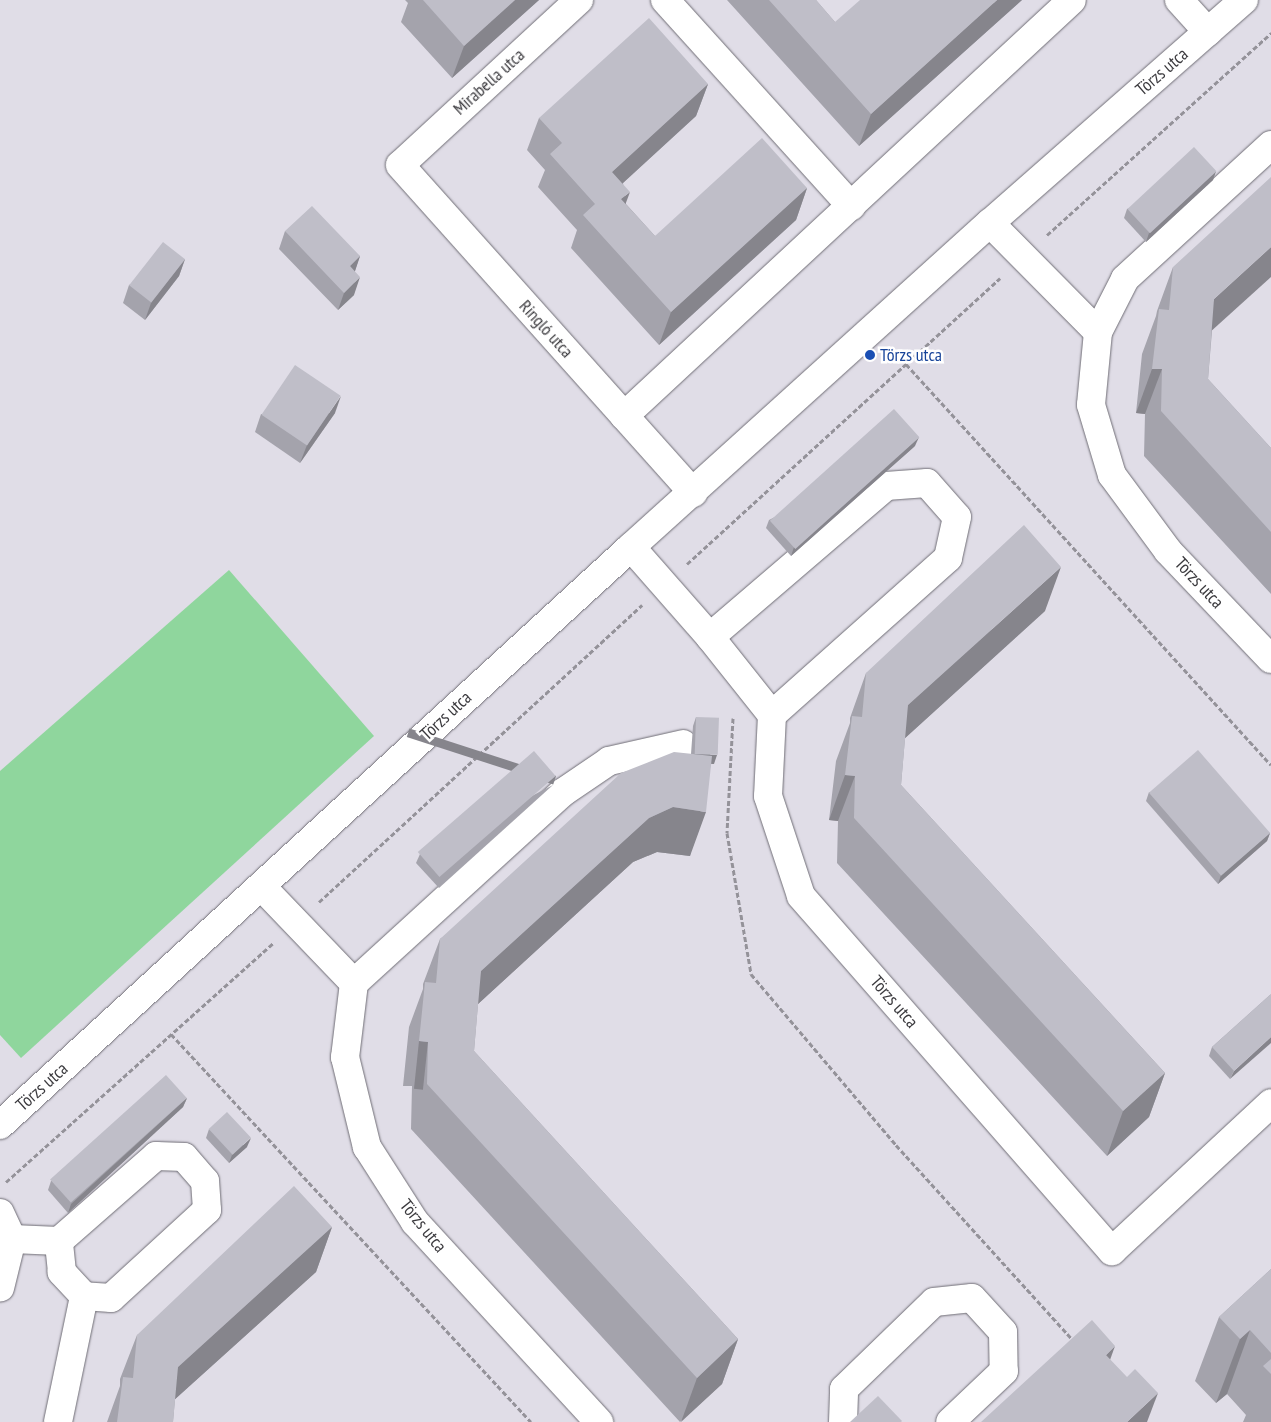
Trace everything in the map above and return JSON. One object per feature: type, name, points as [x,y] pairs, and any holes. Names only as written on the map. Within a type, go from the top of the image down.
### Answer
[{"type":"street","name":"Mirabella utca","points":[[400,164],[579,0]]},
{"type":"street","points":[[666,0],[851,206]]},
{"type":"street","points":[[624,416],[1072,0]]},
{"type":"street","points":[[1179,0],[1208,32]]},
{"type":"street","name":"Törzs utca","points":[[0,1125],[631,547],[990,223],[1244,0]]},
{"type":"street","name":"Törzs utca","points":[[1271,145],[1125,279],[1098,332],[1091,405],[1112,475],[1168,551],[1271,660]]},
{"type":"street","name":"Ringló utca","points":[[400,164],[693,493]]},
{"type":"street","points":[[990,223],[1098,332]]},
{"type":"street","points":[[631,547],[710,637],[772,715],[948,558],[957,517],[927,483],[886,486],[710,637]]},
{"type":"street","name":"Törzs utca","points":[[772,715],[768,796],[801,896],[1112,1251],[1271,1103]]},
{"type":"street","points":[[261,886],[354,983],[562,793],[609,761],[683,744]]},
{"type":"street","name":"Törzs utca","points":[[354,983],[345,1057],[367,1147],[415,1222],[599,1422]]},
{"type":"street","points":[[12,1239],[59,1241],[156,1156],[184,1157],[206,1180],[207,1210],[111,1298],[84,1296],[62,1272],[59,1241]]},
{"type":"street","points":[[0,1214],[12,1239],[0,1288]]},
{"type":"street","points":[[58,1422],[84,1296]]},
{"type":"street","points":[[843,1422],[844,1389],[934,1302],[972,1298],[1003,1332],[1004,1371],[950,1422]]},
{"type":"path","points":[[664,584],[1022,257],[1271,33]]},
{"type":"path","points":[[906,364],[1271,765]]},
{"type":"path","points":[[0,1187],[296,923],[643,604],[649,612]]},
{"type":"path","points":[[734,708],[727,833],[751,974],[896,1145],[1075,1342]]},
{"type":"path","points":[[171,1034],[531,1422]]},
{"type":"green space","points":[[229,570],[374,736],[21,1058],[0,1035],[0,771]]},
{"type":"building","points":[[423,0],[515,0],[464,46]]},
{"type":"building","points":[[769,0],[816,0],[835,22],[860,0],[997,0],[871,114]]},
{"type":"building","points":[[649,18],[708,84],[612,172],[630,192],[621,199],[655,236],[762,138],[807,188],[671,312],[583,215],[595,204],[550,154],[562,143],[539,118]]},
{"type":"building","points":[[1194,147],[1217,171],[1150,233],[1127,209]]},
{"type":"building","points":[[1271,177],[1271,247],[1214,299],[1208,379],[1271,448],[1271,532],[1161,411],[1162,369],[1152,369],[1159,309],[1169,310],[1173,267]]},
{"type":"building","points":[[312,206],[360,256],[350,266],[360,277],[344,293],[285,231]]},
{"type":"building","points":[[163,242],[185,259],[151,303],[129,285]]},
{"type":"building","points":[[295,365],[341,396],[307,445],[261,415]]},
{"type":"building","points":[[894,409],[919,437],[795,549],[770,521]]},
{"type":"building","points":[[1024,525],[1061,567],[908,705],[901,785],[1165,1073],[1123,1111],[854,818],[855,776],[845,775],[852,716],[862,717],[866,673]]},
{"type":"building","points":[[696,717],[719,718],[718,755],[695,754]]},
{"type":"building","points":[[1198,750],[1270,833],[1221,876],[1149,793]]},
{"type":"building","points":[[534,751],[556,776],[439,877],[418,852]]},
{"type":"building","points":[[674,752],[712,756],[706,812],[673,807],[649,818],[481,971],[474,1051],[738,1339],[697,1378],[427,1084],[428,1042],[419,1041],[425,982],[436,983],[440,939],[621,773]]},
{"type":"building","points":[[1271,994],[1271,1037],[1234,1071],[1212,1047]]},
{"type":"building","points":[[166,1075],[187,1098],[71,1202],[50,1179]]},
{"type":"building","points":[[227,1112],[251,1138],[233,1155],[209,1129]]},
{"type":"building","points":[[294,1186],[332,1227],[178,1367],[173,1422],[117,1422],[123,1377],[133,1378],[137,1335]]},
{"type":"building","points":[[1271,1269],[1271,1353],[1250,1330],[1240,1339],[1219,1317]]},
{"type":"building","points":[[1092,1320],[1115,1346],[1106,1355],[1127,1377],[1135,1369],[1158,1393],[1127,1422],[981,1422]]},
{"type":"building","points":[[1271,1359],[1271,1374],[1263,1366]]},
{"type":"building","points":[[878,1396],[901,1422],[850,1422]]},
{"type":"place","name":"Törzs utca","points":[[870,355]]}]
